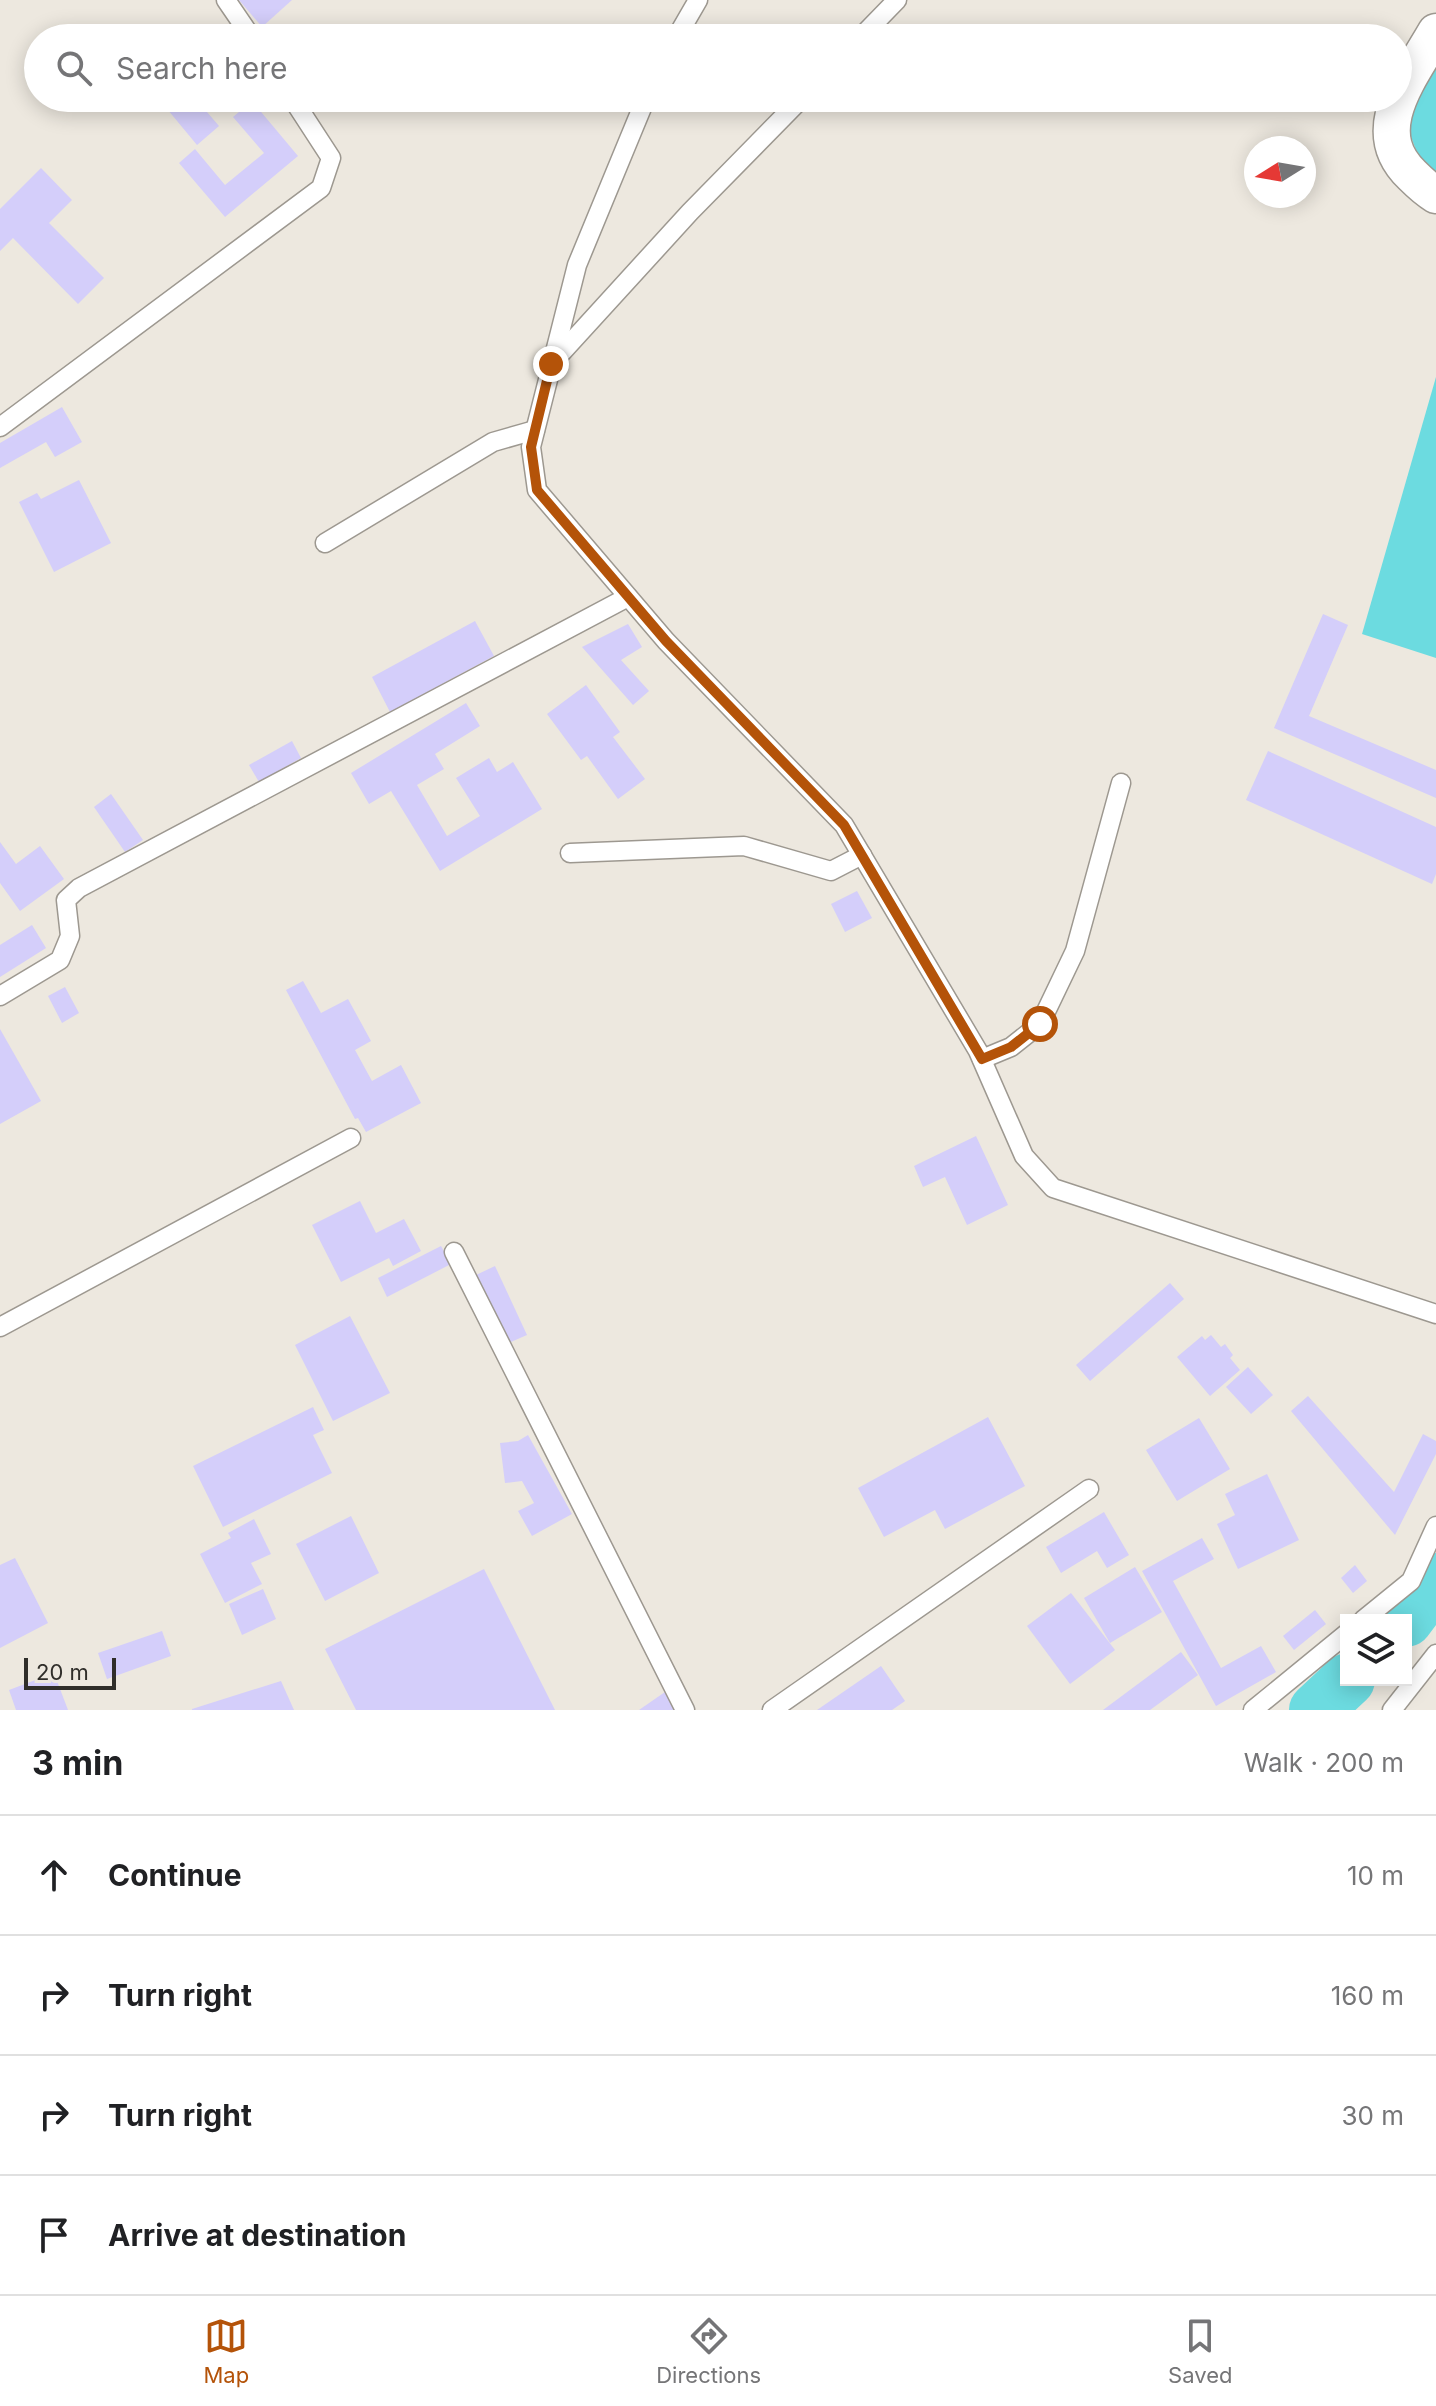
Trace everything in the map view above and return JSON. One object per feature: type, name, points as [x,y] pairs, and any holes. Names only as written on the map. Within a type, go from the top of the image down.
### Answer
[{"type":"street","points":[[1412,74],[1436,32]]},
{"type":"street","points":[[1395,112],[1391,143],[1400,164],[1436,195]]},
{"type":"lane","points":[[226,0],[242,24]]},
{"type":"lane","points":[[684,24],[698,0]]},
{"type":"lane","points":[[874,24],[897,0]]},
{"type":"lane","points":[[0,427],[321,188],[331,158],[301,112]]},
{"type":"lane","points":[[640,112],[577,265],[531,447],[537,490],[666,641],[844,825],[982,1059],[1024,1156],[1053,1188],[1436,1314]]},
{"type":"lane","points":[[551,364],[690,212],[788,112]]},
{"type":"lane","points":[[325,543],[493,442],[535,430]]},
{"type":"lane","points":[[0,996],[60,960],[70,936],[66,900],[79,888],[628,597]]},
{"type":"lane","points":[[982,1059],[1011,1047],[1040,1024],[1075,951],[1121,783]]},
{"type":"lane","points":[[570,853],[744,846],[831,871],[862,855]]},
{"type":"lane","points":[[0,1327],[351,1138]]},
{"type":"lane","points":[[454,1252],[685,1710]]},
{"type":"lane","points":[[772,1710],[1089,1489]]},
{"type":"lane","points":[[1370,1614],[1411,1581],[1436,1526]]},
{"type":"lane","points":[[1253,1710],[1340,1639]]},
{"type":"lane","points":[[1392,1710],[1436,1654]]},
{"type":"water","points":[[1436,61],[1436,175],[1423,170],[1404,117],[1407,112],[1412,112],[1412,103]]},
{"type":"water","points":[[1436,377],[1436,658],[1362,634]]},
{"type":"building","points":[[239,0],[292,0],[265,24],[259,24]]},
{"type":"building","points":[[170,112],[207,112],[219,126],[197,145]]},
{"type":"building","points":[[239,112],[261,112],[298,156],[225,217],[179,163],[195,149],[225,185],[264,153],[233,117]]},
{"type":"building","points":[[41,168],[72,200],[49,223],[104,278],[78,304],[13,238],[0,251],[0,209]]},
{"type":"building","points":[[62,407],[82,442],[55,457],[46,442],[0,468],[0,443]]},
{"type":"building","points":[[79,480],[111,543],[54,572],[19,502],[37,493],[41,499]]},
{"type":"building","points":[[1323,614],[1348,625],[1309,716],[1436,770],[1436,798],[1274,728]]},
{"type":"building","points":[[475,621],[494,656],[390,712],[372,677]]},
{"type":"building","points":[[628,624],[642,647],[621,660],[649,691],[633,705],[582,647]]},
{"type":"building","points":[[586,685],[620,732],[613,737],[645,779],[618,799],[587,756],[581,760],[547,714]]},
{"type":"building","points":[[466,703],[480,726],[435,754],[444,769],[417,785],[447,836],[480,816],[456,778],[489,758],[497,772],[513,762],[542,809],[440,871],[391,791],[369,804],[351,773]]},
{"type":"building","points":[[292,741],[301,758],[259,782],[249,765]]},
{"type":"building","points":[[1268,751],[1436,827],[1436,874],[1432,884],[1246,800]]},
{"type":"building","points":[[111,794],[143,840],[125,852],[94,807]]},
{"type":"building","points":[[0,842],[16,864],[40,846],[64,879],[20,911],[0,883]]},
{"type":"building","points":[[857,891],[872,918],[845,932],[831,904]]},
{"type":"building","points":[[32,925],[46,948],[0,977],[0,945]]},
{"type":"building","points":[[303,981],[321,1013],[348,999],[371,1041],[355,1050],[372,1081],[401,1065],[421,1103],[366,1132],[358,1118],[355,1119],[286,990]]},
{"type":"building","points":[[65,987],[79,1013],[62,1023],[48,996]]},
{"type":"building","points":[[0,1029],[41,1101],[0,1124]]},
{"type":"building","points":[[976,1136],[1008,1205],[967,1225],[945,1177],[923,1187],[914,1166]]},
{"type":"building","points":[[360,1201],[376,1233],[404,1219],[421,1251],[393,1266],[389,1258],[341,1282],[312,1225]]},
{"type":"building","points":[[441,1246],[451,1264],[387,1297],[378,1278]]},
{"type":"building","points":[[495,1266],[527,1335],[506,1344],[476,1275]]},
{"type":"building","points":[[1170,1283],[1184,1299],[1090,1381],[1076,1365]]},
{"type":"building","points":[[350,1316],[390,1393],[333,1421],[295,1345]]},
{"type":"building","points":[[1211,1335],[1221,1347],[1225,1344],[1233,1355],[1230,1358],[1240,1370],[1210,1396],[1177,1357],[1202,1336],[1205,1340]]},
{"type":"building","points":[[1248,1367],[1273,1395],[1251,1414],[1226,1387]]},
{"type":"building","points":[[1308,1396],[1394,1492],[1423,1434],[1436,1441],[1436,1454],[1395,1535],[1291,1411]]},
{"type":"building","points":[[313,1407],[324,1430],[313,1435],[332,1473],[223,1527],[193,1466]]},
{"type":"building","points":[[988,1417],[1025,1486],[945,1529],[935,1510],[884,1537],[858,1488]]},
{"type":"building","points":[[1199,1418],[1230,1469],[1177,1501],[1146,1450]]},
{"type":"building","points":[[528,1435],[572,1514],[532,1536],[518,1511],[534,1503],[522,1481],[505,1483],[500,1443],[518,1441]]},
{"type":"building","points":[[1267,1474],[1299,1540],[1238,1569],[1217,1524],[1235,1515],[1225,1494]]},
{"type":"building","points":[[1104,1512],[1129,1555],[1107,1568],[1097,1551],[1061,1573],[1046,1547]]},
{"type":"building","points":[[351,1516],[379,1573],[325,1601],[296,1544]]},
{"type":"building","points":[[254,1519],[271,1554],[251,1563],[262,1584],[225,1603],[200,1554],[231,1538],[228,1533]]},
{"type":"building","points":[[1202,1538],[1214,1559],[1173,1581],[1221,1668],[1261,1646],[1276,1672],[1216,1706],[1142,1571]]},
{"type":"building","points":[[15,1558],[48,1623],[0,1648],[0,1565]]},
{"type":"building","points":[[1355,1565],[1367,1581],[1353,1593],[1341,1578]]},
{"type":"building","points":[[1135,1567],[1162,1612],[1110,1643],[1084,1598]]},
{"type":"building","points":[[484,1569],[555,1710],[356,1710],[325,1649]]},
{"type":"building","points":[[263,1589],[276,1619],[242,1635],[229,1604]]},
{"type":"building","points":[[1071,1593],[1115,1650],[1070,1684],[1027,1626]]},
{"type":"building","points":[[1315,1610],[1326,1624],[1294,1650],[1283,1636]]},
{"type":"building","points":[[162,1631],[171,1656],[107,1679],[98,1653]]},
{"type":"building","points":[[1181,1652],[1198,1675],[1150,1710],[1103,1710]]},
{"type":"building","points":[[881,1666],[905,1701],[892,1710],[817,1710]]},
{"type":"building","points":[[54,1673],[68,1710],[16,1710],[9,1690]]},
{"type":"building","points":[[281,1681],[294,1710],[192,1710],[192,1709]]},
{"type":"building","points":[[665,1692],[676,1710],[639,1710]]},
{"type":"waterway","points":[[1410,1614],[1436,1580]]},
{"type":"waterway","points":[[1316,1710],[1342,1686]]},
{"type":"route","points":[[551,364],[531,447],[537,490],[666,641],[844,825],[982,1059],[1011,1047],[1040,1024]]}]
